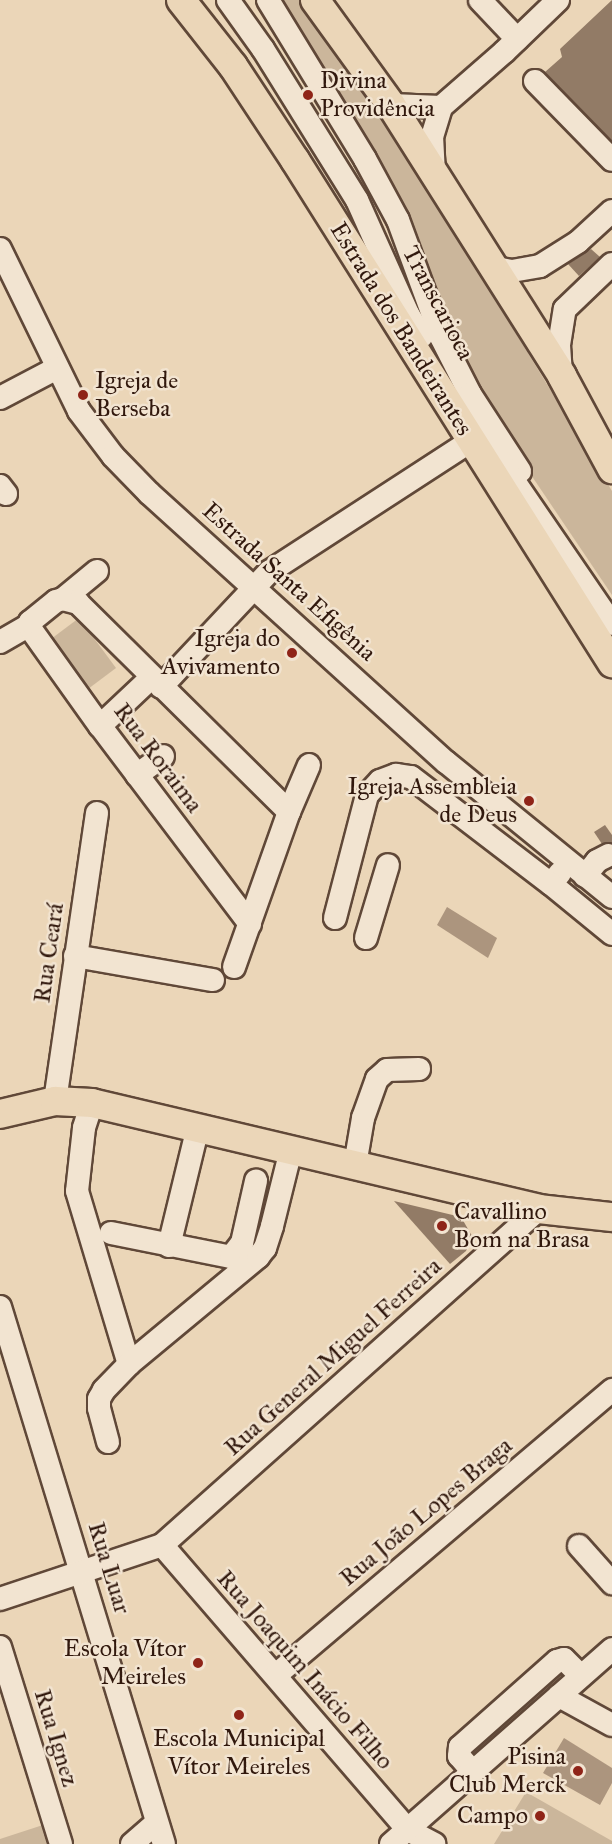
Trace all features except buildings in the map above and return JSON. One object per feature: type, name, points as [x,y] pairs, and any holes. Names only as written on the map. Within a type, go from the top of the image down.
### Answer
[{"type":"main road","name":"Estrada dos Bandeirantes","points":[[181,0],[239,75],[612,663]]},
{"type":"main road","points":[[315,0],[391,105],[491,267],[562,376],[612,469]]},
{"type":"main road","points":[[579,613],[612,638]]},
{"type":"main road","points":[[0,1114],[55,1101],[92,1103],[539,1209],[612,1217]]},
{"type":"street","name":"Transcarioca","points":[[228,0],[263,50],[357,200],[408,314],[438,364],[612,624]]},
{"type":"street","name":"Transcarioca","points":[[268,0],[365,159],[398,220],[441,337],[470,393],[523,475],[612,602]]},
{"type":"street","points":[[480,0],[517,39]]},
{"type":"street","points":[[434,176],[432,137],[441,107],[558,0]]},
{"type":"street","points":[[535,81],[612,160]]},
{"type":"street","points":[[391,105],[441,107]]},
{"type":"street","points":[[491,267],[512,271],[540,266],[578,242],[612,211]]},
{"type":"street","name":"Estrada Santa Efigênia","points":[[0,249],[79,411],[113,456],[149,493],[446,762],[612,897]]},
{"type":"street","points":[[562,376],[559,345],[565,309],[612,264]]},
{"type":"street","points":[[0,398],[57,368]]},
{"type":"street","points":[[100,726],[156,682],[269,572],[471,441]]},
{"type":"street","points":[[0,642],[30,623],[56,601],[63,599],[97,571]]},
{"type":"street","points":[[63,599],[78,603],[289,812]]},
{"type":"street","name":"Rua Roraima","points":[[30,623],[100,726],[250,924]]},
{"type":"street","points":[[137,776],[163,756]]},
{"type":"street","points":[[234,967],[289,812],[309,765]]},
{"type":"street","points":[[388,865],[370,928],[337,912],[367,795],[380,781],[396,775],[411,777],[551,884],[612,934]]},
{"type":"street","name":"Rua Ceará","points":[[55,1101],[97,813]]},
{"type":"street","points":[[551,884],[609,855]]},
{"type":"street","points":[[75,956],[213,980]]},
{"type":"street","points":[[355,1165],[363,1118],[377,1079],[387,1070],[419,1069]]},
{"type":"street","points":[[92,1103],[84,1128],[77,1191],[129,1364]]},
{"type":"street","points":[[168,1246],[198,1127]]},
{"type":"street","points":[[108,1442],[99,1400],[104,1390],[129,1364],[258,1257],[265,1248],[272,1226],[291,1150]]},
{"type":"street","points":[[111,1233],[231,1257],[240,1248],[256,1181]]},
{"type":"street","name":"Rua General Miguel Ferreira","points":[[162,1545],[539,1209]]},
{"type":"street","name":"Rua Luar","points":[[0,1308],[160,1834]]},
{"type":"street","name":"Rua João Lopes Braga","points":[[276,1675],[612,1390]]},
{"type":"street","points":[[0,1599],[162,1545]]},
{"type":"street","name":"Rua Joaquim Inácio Filho","points":[[162,1545],[276,1675],[400,1837]]},
{"type":"street","points":[[579,1546],[612,1583]]},
{"type":"street","name":"Rua Ignez","points":[[0,1647],[60,1844]]},
{"type":"street","points":[[400,1837],[612,1649]]},
{"type":"street","points":[[473,1772],[459,1756],[460,1747],[548,1668],[564,1659],[581,1676]]},
{"type":"street","points":[[560,1696],[612,1725]]},
{"type":"street","points":[[132,1844],[160,1834]]},
{"type":"street","points":[[400,1837],[434,1844]]},
{"type":"shaded area","points":[[274,0],[306,0],[381,112],[612,491],[612,595],[467,380]]},
{"type":"shaded area","points":[[79,618],[116,668],[88,689],[51,639]]},
{"type":"shaded area","points":[[447,907],[497,938],[488,958],[437,925]]},
{"type":"shaded area","name":"Pisina Club Merck","points":[[564,1738],[612,1768],[612,1783],[600,1805],[543,1773]]},
{"type":"shaded area","name":"Campo","points":[[526,1792],[612,1841],[612,1844],[494,1844]]},
{"type":"shaded area","points":[[46,1824],[51,1844],[0,1844],[0,1839]]},
{"type":"place","name":"Divina Providência","points":[[308,95]]},
{"type":"place","name":"Igreja de Berseba","points":[[83,395]]},
{"type":"place","name":"Igreja do Avivamento","points":[[292,653]]},
{"type":"place","name":"Igreja Assembleia de Deus","points":[[529,801]]},
{"type":"place","name":"Cavallino Bom na Brasa","points":[[442,1226]]},
{"type":"place","name":"Escola Vítor Meireles","points":[[198,1663]]},
{"type":"place","name":"Escola Municipal Vítor Meireles","points":[[239,1715]]},
{"type":"place","name":"Pisina Club Merck","points":[[578,1771]]},
{"type":"place","name":"Campo","points":[[540,1816]]}]
